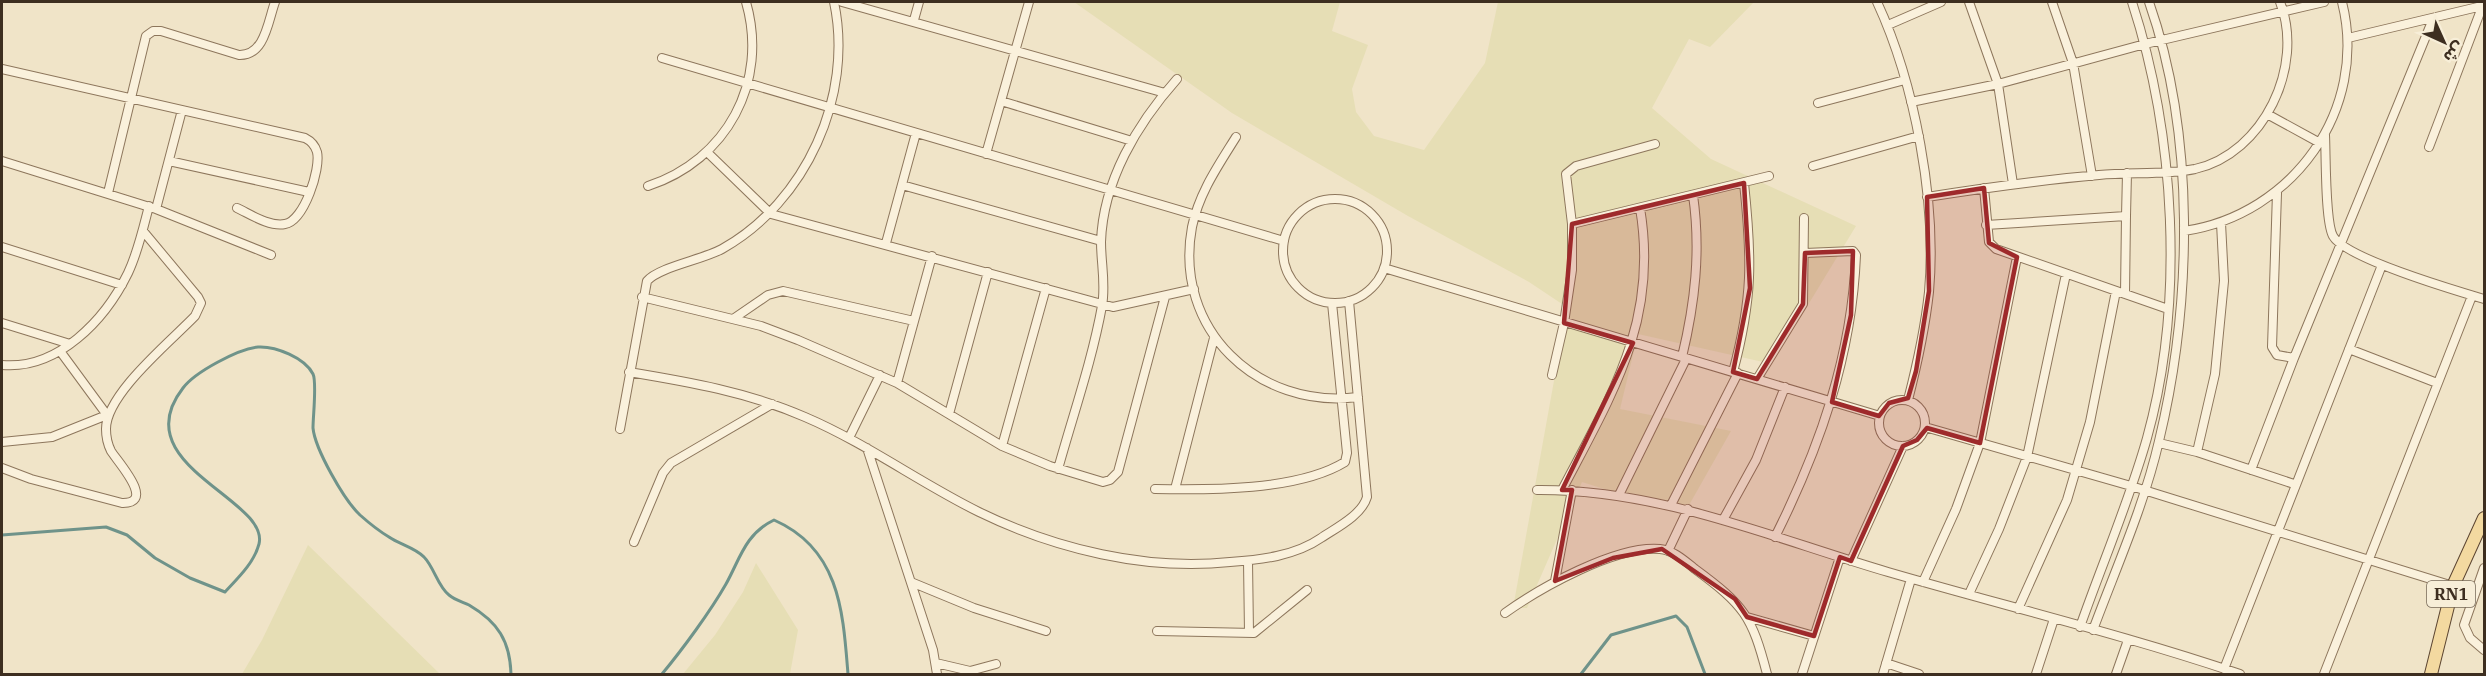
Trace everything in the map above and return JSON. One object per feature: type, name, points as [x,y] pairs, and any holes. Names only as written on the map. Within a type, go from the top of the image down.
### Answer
[{"type":"main road","name":"RN1","points":[[2431,675],[2453,586],[2484,518]]},
{"type":"street","points":[[108,193],[142,44],[149,33],[161,31],[239,55],[248,54],[259,46],[274,2]]},
{"type":"street","points":[[648,186],[683,170],[708,153],[731,122],[747,83],[752,40],[746,2]]},
{"type":"street","points":[[620,429],[645,285],[654,274],[690,263],[720,250],[771,214],[807,162],[831,107],[839,44],[834,2]]},
{"type":"street","points":[[842,2],[914,20],[1165,93]]},
{"type":"street","points":[[914,20],[919,2]]},
{"type":"street","points":[[986,154],[1029,2]]},
{"type":"street","points":[[1877,2],[1888,25],[1911,102],[1919,136],[1927,197],[1929,291],[1920,351],[1908,400]]},
{"type":"street","points":[[1888,25],[1940,2]]},
{"type":"street","points":[[1969,2],[1998,84],[2013,184]]},
{"type":"street","points":[[2052,2],[2073,63],[2091,176]]},
{"type":"street","points":[[2080,627],[2147,437],[2158,386],[2168,309],[2167,170],[2145,44],[2132,2]]},
{"type":"street","points":[[2092,630],[2145,491],[2159,443],[2177,345],[2184,231],[2181,170],[2174,110],[2161,40],[2149,2]]},
{"type":"street","points":[[1927,197],[2013,184],[2127,172],[2195,169],[2235,150],[2256,131],[2278,91],[2286,63],[2287,32],[2280,2]]},
{"type":"street","points":[[1911,102],[1998,84],[2145,44],[2324,2]]},
{"type":"street","points":[[2184,231],[2221,222],[2277,193],[2320,143],[2338,106],[2346,75],[2348,38],[2342,2]]},
{"type":"street","points":[[2348,38],[2433,19],[2483,4]]},
{"type":"street","points":[[2429,147],[2483,4]]},
{"type":"street","points":[[2251,470],[2294,358],[2342,246],[2433,19]]},
{"type":"street","points":[[662,58],[1284,242]]},
{"type":"street","points":[[2,69],[309,140],[316,148],[318,157],[309,192],[299,217],[283,225],[271,223],[237,208]]},
{"type":"street","points":[[1058,469],[1102,304],[1105,281],[1101,241],[1110,191],[1132,141],[1177,79]]},
{"type":"street","points":[[1818,103],[1905,80]]},
{"type":"street","points":[[1001,101],[1132,141]]},
{"type":"street","points":[[2,365],[31,364],[60,351],[103,311],[122,285],[169,161],[183,110]]},
{"type":"street","points":[[2267,114],[2320,143]]},
{"type":"street","points":[[886,243],[916,133]]},
{"type":"street","points":[[2325,135],[2331,231],[2342,246],[2382,265],[2484,299]]},
{"type":"street","points":[[1813,166],[1919,136]]},
{"type":"street","points":[[1236,137],[1208,182],[1195,216],[1190,253],[1194,290],[1200,312],[1214,338],[1240,365],[1276,387],[1303,396],[1341,399],[1358,397]]},
{"type":"street","points":[[1552,375],[1564,323],[1572,270],[1572,224],[1565,182],[1568,170],[1655,144]]},
{"type":"street","points":[[708,153],[771,214],[886,243],[1102,304],[1121,307],[1194,290]]},
{"type":"street","points":[[2,161],[152,208],[271,255]]},
{"type":"street","points":[[169,161],[309,192]]},
{"type":"street","points":[[2125,294],[2127,172]]},
{"type":"street","points":[[1572,224],[1769,176]]},
{"type":"street","points":[[1671,505],[1735,373],[1745,327],[1750,288],[1750,239],[1744,183]]},
{"type":"street","points":[[902,185],[1101,241]]},
{"type":"street","points":[[1984,188],[1986,225],[1991,244],[2017,257],[2168,309]]},
{"type":"street","points":[[2277,193],[2272,347],[2277,355],[2294,358]]},
{"type":"street","points":[[1618,495],[1684,358],[1697,270],[1693,195]]},
{"type":"street","points":[[1326,200],[1352,202],[1367,210],[1383,231],[1387,248],[1384,268],[1372,288],[1349,302],[1332,303],[1307,295],[1294,283],[1286,268],[1284,242],[1295,218],[1309,206],[1326,200]]},
{"type":"street","points":[[1562,490],[1616,387],[1633,343],[1644,276],[1644,243],[1640,208]]},
{"type":"street","points":[[1986,225],[2126,216]]},
{"type":"street","points":[[1757,379],[1803,304],[1804,218]]},
{"type":"street","points":[[2198,452],[2215,374],[2224,280],[2221,222]]},
{"type":"street","points":[[2,468],[32,479],[129,502],[136,495],[136,488],[108,444],[107,415],[120,393],[195,316],[200,307],[198,297],[143,231]]},
{"type":"street","points":[[2,247],[122,285]]},
{"type":"street","points":[[1775,537],[1806,471],[1832,402],[1851,315],[1856,255],[1851,250],[1804,253]]},
{"type":"street","points":[[897,383],[932,256]]},
{"type":"street","points":[[1923,582],[1956,509],[1980,443],[2017,257]]},
{"type":"street","points":[[2224,669],[2294,484],[2382,265]]},
{"type":"street","points":[[1384,268],[1880,416]]},
{"type":"street","points":[[949,414],[988,272]]},
{"type":"street","points":[[1969,594],[1999,529],[2027,457],[2066,274]]},
{"type":"street","points":[[1002,446],[1046,288]]},
{"type":"street","points":[[733,319],[768,295],[788,291],[914,321]]},
{"type":"street","points":[[2018,609],[2067,500],[2090,422],[2116,291]]},
{"type":"street","points":[[2324,675],[2472,296]]},
{"type":"street","points":[[642,297],[761,326],[897,383],[1002,446],[1058,469],[1103,482],[1116,475],[1165,297]]},
{"type":"street","points":[[629,372],[708,386],[772,404],[849,438],[979,512],[1062,544],[1158,562],[1199,564],[1248,561],[1307,547],[1358,512],[1365,504],[1367,497],[1349,302]]},
{"type":"street","points":[[1155,489],[1257,486],[1296,478],[1343,463],[1347,453],[1332,303]]},
{"type":"street","points":[[2,323],[70,344]]},
{"type":"street","points":[[1175,489],[1214,338]]},
{"type":"street","points":[[2349,349],[2437,383]]},
{"type":"street","points":[[60,351],[107,415]]},
{"type":"street","points":[[849,438],[880,375]]},
{"type":"street","points":[[1723,520],[1755,460],[1785,387]]},
{"type":"street","points":[[1908,400],[1923,413],[1925,427],[1917,440],[1903,446],[1888,441],[1883,436],[1880,429],[1880,416],[1889,404],[1908,400]]},
{"type":"street","points":[[634,542],[663,473],[671,463],[772,404]]},
{"type":"street","points":[[2,442],[52,436],[107,415]]},
{"type":"street","points":[[1925,427],[2131,486],[2453,586]]},
{"type":"street","points":[[2159,443],[2198,452],[2294,484]]},
{"type":"street","points":[[1851,561],[1903,446]]},
{"type":"street","points":[[867,448],[936,663],[936,675]]},
{"type":"street","points":[[1537,490],[1572,490],[1618,495],[1688,509],[1851,561],[2128,640],[2240,675]]},
{"type":"street","points":[[1555,581],[1572,490]]},
{"type":"street","points":[[1668,551],[1688,509]]},
{"type":"street","points":[[1505,613],[1555,581],[1597,563],[1638,550],[1668,551],[1735,599],[1757,635],[1767,675]]},
{"type":"street","points":[[1802,675],[1840,557]]},
{"type":"street","points":[[1248,561],[1249,633]]},
{"type":"street","points":[[2484,568],[2464,625],[2470,638],[2484,650]]},
{"type":"street","points":[[1882,675],[1911,579]]},
{"type":"street","points":[[911,582],[974,608],[1046,631]]},
{"type":"street","points":[[1157,631],[1249,633],[1261,629],[1307,590]]},
{"type":"street","points":[[1747,617],[1814,636]]},
{"type":"street","points":[[2036,675],[2054,619]]},
{"type":"street","points":[[2116,675],[2128,640]]},
{"type":"street","points":[[936,663],[970,671],[996,664]]},
{"type":"street","points":[[1886,663],[1918,675]]},
{"type":"highlighted area","points":[[1744,183],[1750,288],[1733,372],[1757,379],[1803,304],[1805,253],[1853,251],[1851,315],[1832,402],[1879,416],[1889,403],[1908,398],[1916,371],[1929,291],[1927,197],[1984,188],[1989,243],[2017,257],[1980,443],[1927,428],[1917,440],[1903,446],[1851,561],[1840,557],[1814,636],[1747,617],[1735,599],[1662,549],[1613,558],[1555,581],[1572,490],[1562,490],[1633,343],[1564,323],[1572,224]]},
{"type":"shaded area","points":[[1074,2],[1340,2],[1332,31],[1368,45],[1352,89],[1356,112],[1374,136],[1424,150],[1485,63],[1498,2],[1754,2],[1710,47],[1689,39],[1652,108],[1711,159],[1856,226],[1772,364],[1638,334],[1620,409],[1731,431],[1684,514],[1582,482],[1527,608],[1513,608],[1561,342],[1565,306],[1529,282],[1408,216],[1232,113]]},
{"type":"shaded area","points":[[308,545],[440,674],[242,674],[262,640]]},
{"type":"shaded area","points":[[756,563],[798,630],[790,674],[683,674],[715,635],[743,592]]},
{"type":"waterway","points":[[2,535],[106,527],[127,535],[155,558],[190,578],[225,592],[245,570],[257,551],[259,544],[256,528],[243,511],[184,459],[171,439],[169,415],[183,388],[197,375],[240,352],[258,347],[273,349],[297,358],[313,374],[315,437],[331,474],[353,508],[393,540],[417,551],[431,566],[449,595],[488,618],[505,642],[511,674]]},
{"type":"waterway","points":[[662,674],[712,606],[750,540],[756,532],[774,520],[796,532],[813,548],[825,565],[840,606],[848,674]]},
{"type":"waterway","points":[[1581,674],[1611,635],[1676,616],[1687,627],[1705,674]]}]
